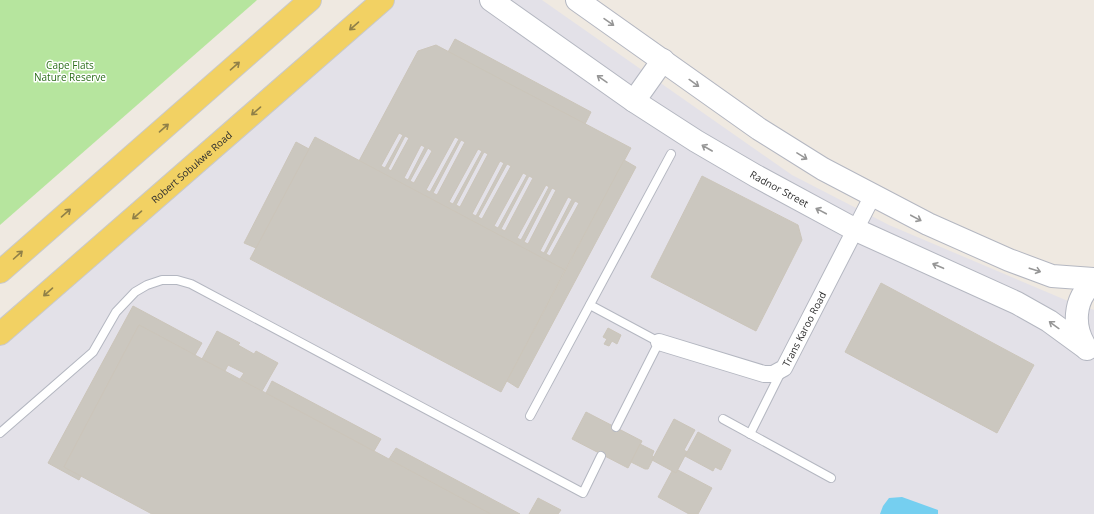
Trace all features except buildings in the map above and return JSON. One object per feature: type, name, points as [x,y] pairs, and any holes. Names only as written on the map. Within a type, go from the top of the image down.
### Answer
[{"type":"main road","points":[[0,272],[310,0]]},
{"type":"main road","name":"Robert Sobukwe Road","points":[[0,334],[383,0]]},
{"type":"street","name":"Radnor Street","points":[[491,0],[634,101],[696,141],[749,172],[854,229],[1011,299],[1049,321],[1091,353]]},
{"type":"street","points":[[577,0],[759,129],[823,169],[928,224],[1033,270],[1052,276],[1094,278]]},
{"type":"street","points":[[634,101],[663,60]]},
{"type":"street","name":"Trans Karoo Road","points":[[659,342],[764,374],[773,374],[784,368],[854,229],[873,195]]},
{"type":"street","points":[[1091,353],[1079,336],[1076,324],[1077,310],[1081,298],[1088,287],[1094,282]]},
{"type":"lane","points":[[530,416],[671,154]]},
{"type":"lane","points":[[0,433],[93,352],[116,312],[135,292],[147,285],[162,280],[177,280],[191,284],[583,493],[601,456]]},
{"type":"lane","points":[[590,305],[659,342],[616,428]]},
{"type":"lane","points":[[750,434],[784,368]]},
{"type":"lane","points":[[723,419],[831,478]]},
{"type":"shaded area","points":[[384,0],[542,0],[792,175],[889,225],[1068,301],[1094,310],[1094,514],[0,514],[0,337]]},
{"type":"green space","name":"Cape Flats Nature Reserve","points":[[0,0],[257,0],[0,225]]},
{"type":"water","points":[[902,497],[938,510],[938,514],[880,514],[883,506],[889,498]]}]
